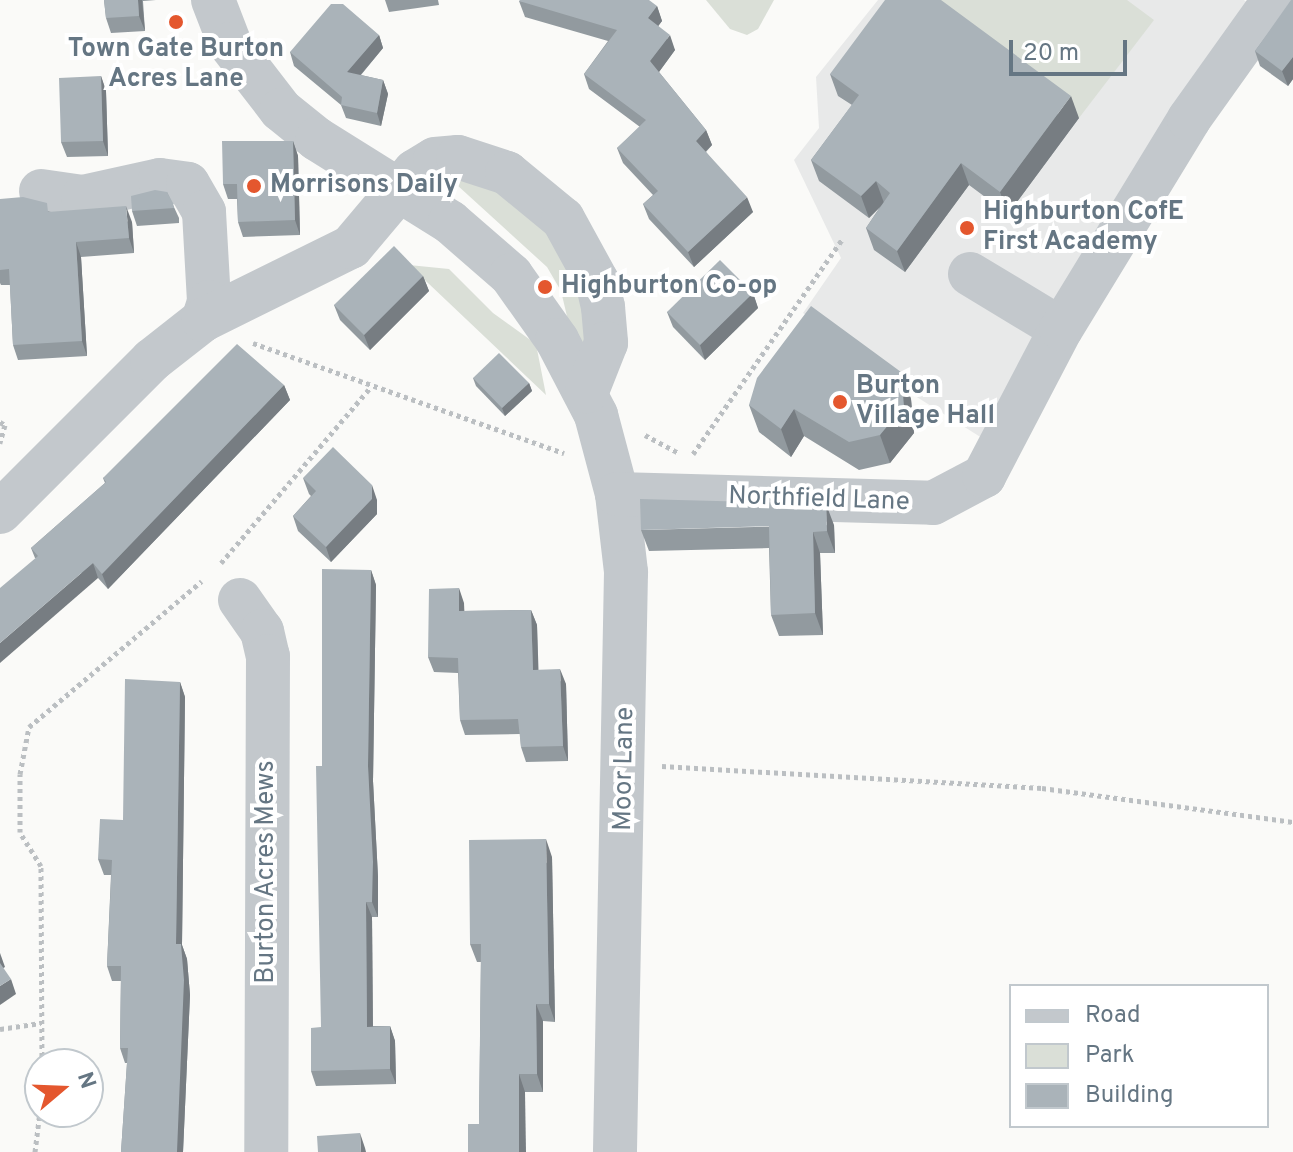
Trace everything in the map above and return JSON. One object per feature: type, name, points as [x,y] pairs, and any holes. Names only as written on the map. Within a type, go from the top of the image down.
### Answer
[{"type":"street","name":"Moor Lane","points":[[213,0],[230,44],[281,110],[317,139],[402,189],[481,246],[511,275],[591,403],[614,481],[626,572],[626,763],[615,1152]]},
{"type":"street","name":"Northfield Lane","points":[[614,481],[933,503],[984,476],[1061,329],[1189,119],[1274,0]]},
{"type":"street","points":[[0,512],[152,360],[203,320],[351,247],[425,165],[458,157],[507,173],[563,219],[582,249],[603,307],[606,343],[591,403]]},
{"type":"street","points":[[41,191],[83,197],[160,180],[188,184],[204,212],[209,302],[203,320]]},
{"type":"street","points":[[970,274],[1061,329]]},
{"type":"street","name":"Burton Acres Mews","points":[[240,600],[262,631],[268,656],[266,1152]]},
{"type":"path","points":[[591,403],[689,458],[843,238]]},
{"type":"path","points":[[203,320],[614,481]]},
{"type":"path","points":[[42,1048],[41,866],[20,832],[20,774],[29,727],[213,572],[371,387]]},
{"type":"path","points":[[0,422],[5,425],[0,443]]},
{"type":"path","points":[[626,763],[1042,788],[1293,822]]},
{"type":"path","points":[[0,1029],[41,1023]]},
{"type":"path","points":[[35,1152],[38,1128]]},
{"type":"shaded area","name":"Highburton CofE First Academy","points":[[878,0],[1244,0],[1253,8],[982,438],[912,394],[803,313],[841,258],[794,160],[819,128],[816,77]]},
{"type":"green space","points":[[706,0],[774,0],[758,29],[747,35],[730,29]]},
{"type":"green space","points":[[920,0],[1127,0],[1154,20],[1079,118]]},
{"type":"green space","points":[[449,171],[496,186],[579,263],[592,363],[570,329],[561,291],[547,267],[457,185]]},
{"type":"green space","points":[[409,265],[449,269],[493,313],[536,344],[546,395]]},
{"type":"building","points":[[104,0],[138,0],[139,16],[106,18]]},
{"type":"building","points":[[520,0],[649,0],[657,6],[648,18],[670,35],[650,61],[706,130],[696,141],[747,197],[688,252],[643,204],[658,191],[617,148],[646,120],[584,74],[617,30]]},
{"type":"building","name":"Highburton CofE First Academy","points":[[885,0],[941,0],[1071,96],[1000,192],[961,163],[897,251],[866,228],[890,193],[876,181],[861,196],[811,160],[859,95],[830,74]]},
{"type":"building","points":[[1291,0],[1293,57],[1282,71],[1255,51]]},
{"type":"building","points":[[331,4],[343,4],[379,35],[347,72],[383,80],[377,113],[341,105],[342,97],[290,52]]},
{"type":"building","points":[[101,76],[103,141],[61,142],[59,78]]},
{"type":"building","name":"Morrisons Daily","points":[[222,141],[293,141],[295,220],[238,222],[237,184],[223,184]]},
{"type":"building","points":[[155,190],[167,192],[174,208],[132,211],[131,196]]},
{"type":"building","points":[[23,197],[47,203],[48,212],[126,206],[129,238],[76,242],[82,341],[13,345],[9,269],[0,270],[0,199]]},
{"type":"building","points":[[394,246],[423,276],[364,335],[334,305]]},
{"type":"building","points":[[720,260],[753,293],[700,345],[667,312]]},
{"type":"building","name":"Burton Village Hall","points":[[811,306],[901,372],[904,406],[880,435],[849,442],[794,409],[781,429],[749,405],[757,378]]},
{"type":"building","points":[[237,344],[284,385],[102,574],[93,563],[0,643],[0,588],[38,556],[31,548],[106,482],[103,478]]},
{"type":"building","points":[[499,353],[529,383],[502,408],[473,378]]},
{"type":"building","points":[[333,447],[372,485],[372,499],[326,547],[293,516],[316,491],[303,478]]},
{"type":"building","points":[[640,499],[826,504],[827,531],[813,532],[815,613],[771,615],[769,526],[641,530]]},
{"type":"building","points":[[322,569],[371,570],[368,766],[373,862],[372,902],[366,902],[367,1027],[390,1026],[390,1069],[311,1071],[311,1028],[321,1027],[316,766],[322,766]]},
{"type":"building","points":[[459,588],[459,611],[531,610],[533,670],[560,669],[563,746],[521,747],[518,719],[460,720],[458,658],[428,657],[429,589]]},
{"type":"building","points":[[125,679],[180,682],[176,944],[181,944],[184,980],[177,1152],[121,1152],[128,1048],[120,1048],[121,966],[107,966],[112,860],[98,859],[100,819],[123,820]]},
{"type":"building","points":[[546,839],[549,1004],[536,1004],[537,1074],[519,1074],[519,1152],[468,1152],[468,1124],[479,1124],[481,944],[470,944],[469,840]]},
{"type":"building","points":[[0,963],[11,979],[0,986]]},
{"type":"building","points":[[360,1133],[361,1152],[318,1152],[317,1136]]},
{"type":"place","name":"Town Gate Burton Acres Lane","points":[[176,22]]},
{"type":"place","name":"Morrisons Daily","points":[[254,186]]},
{"type":"place","name":"Highburton CofE First Academy","points":[[967,228]]},
{"type":"place","name":"Highburton Co-op","points":[[545,287]]},
{"type":"place","name":"Burton Village Hall","points":[[840,402]]}]
